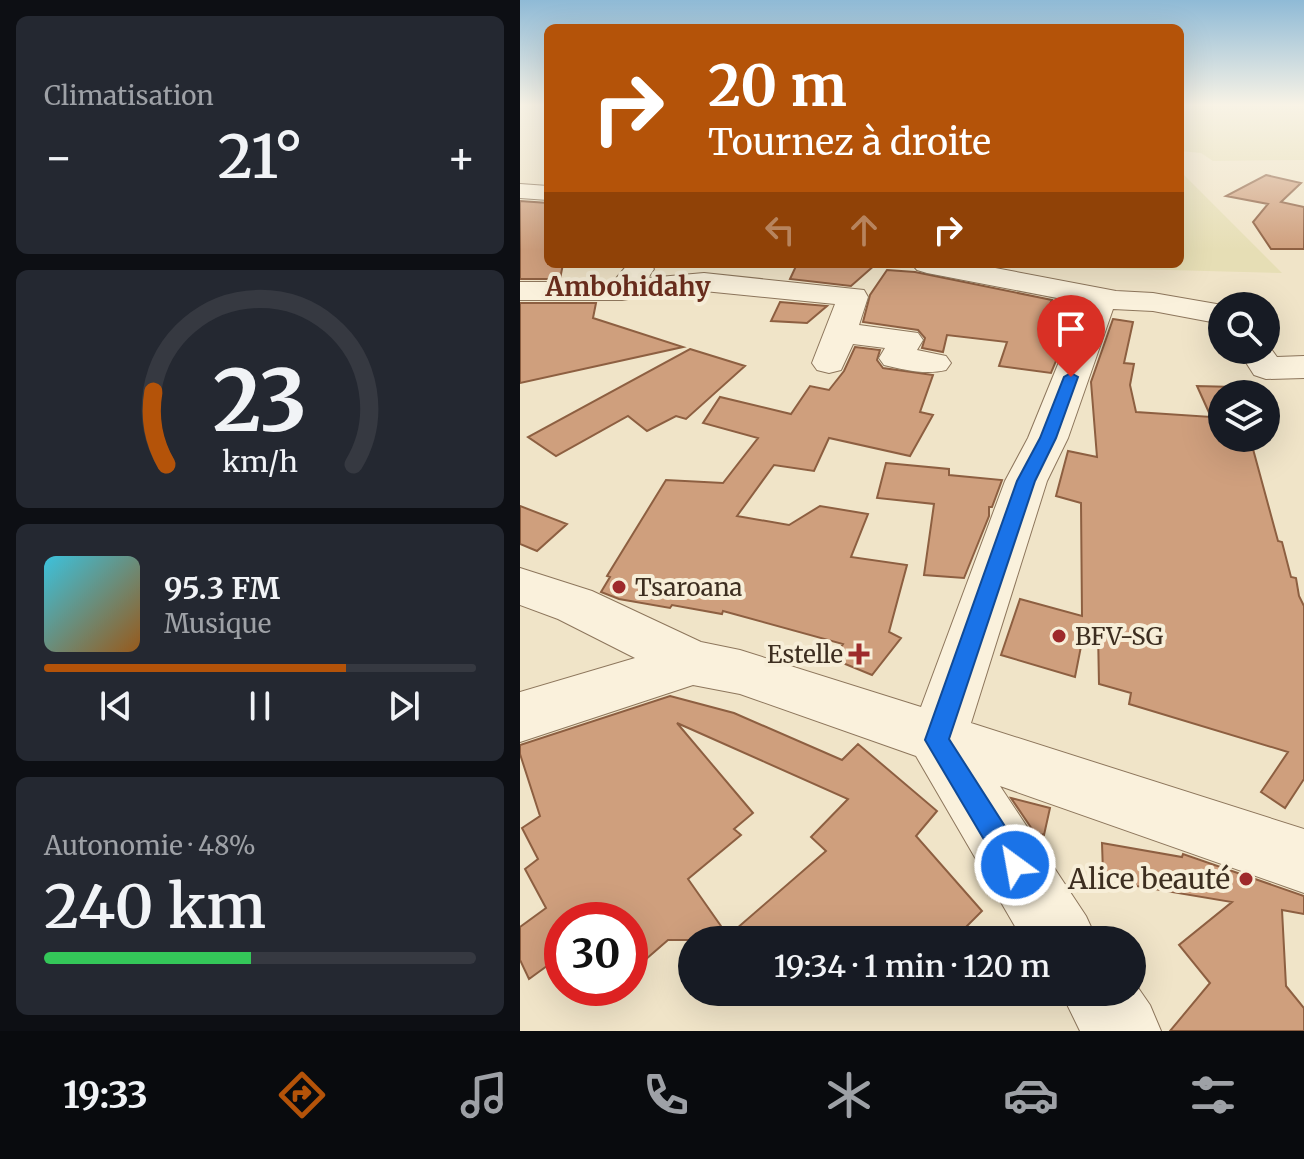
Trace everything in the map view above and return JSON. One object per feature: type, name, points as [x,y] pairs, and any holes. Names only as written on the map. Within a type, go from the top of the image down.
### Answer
[{"type":"street","points":[[520,191],[544,193]]},
{"type":"street","points":[[622,291],[639,268]]},
{"type":"street","points":[[948,268],[1099,296],[1208,312]]},
{"type":"street","points":[[520,291],[622,291],[671,283],[704,282],[853,297],[834,348],[906,340],[896,358],[934,363]]},
{"type":"street","points":[[937,740],[1026,481],[1048,438],[1096,313],[1099,296]]},
{"type":"street","points":[[1264,364],[1266,368],[1304,367]]},
{"type":"street","points":[[520,586],[575,605],[693,663],[740,672],[1304,861]]},
{"type":"street","points":[[520,717],[693,663]]},
{"type":"street","points":[[937,740],[1053,926]]},
{"type":"street","points":[[1107,1006],[1124,1031]]},
{"type":"shaded area","points":[[1201,153],[1304,153],[1304,160],[1213,161]]},
{"type":"shaded area","points":[[1184,175],[1282,273],[1094,268],[1184,268]]},
{"type":"building","points":[[1266,175],[1301,183],[1281,202],[1304,207],[1304,249],[1271,249],[1253,222],[1268,204],[1226,196]]},
{"type":"building","points":[[520,201],[544,203],[544,268],[562,268],[560,279],[520,279]]},
{"type":"building","points":[[795,268],[871,268],[851,286],[790,279]]},
{"type":"building","points":[[887,270],[915,272],[1052,300],[1048,308],[1076,313],[1051,373],[999,366],[1007,342],[947,335],[943,352],[922,348],[925,338],[918,330],[863,322],[870,295]]},
{"type":"building","points":[[780,302],[827,306],[807,323],[771,321]]},
{"type":"building","points":[[520,303],[596,303],[593,318],[683,347],[520,383]]},
{"type":"building","points":[[1113,319],[1133,322],[1124,363],[1134,364],[1130,385],[1136,412],[1208,417],[1208,452],[1254,452],[1278,541],[1282,542],[1291,577],[1296,578],[1304,606],[1304,779],[1285,808],[1261,792],[1288,752],[1129,704],[1131,693],[1099,684],[1098,632],[1084,631],[1075,677],[1001,655],[1020,599],[1082,616],[1081,503],[1056,496],[1068,451],[1097,457],[1091,382]]},
{"type":"building","points":[[855,347],[880,350],[877,360],[883,368],[933,375],[920,412],[933,415],[910,456],[829,438],[814,471],[774,465],[737,516],[789,525],[820,506],[868,514],[851,557],[907,565],[889,632],[901,638],[872,675],[833,659],[843,644],[723,611],[722,614],[672,605],[670,608],[619,599],[601,592],[610,577],[607,576],[666,480],[723,483],[758,438],[703,423],[720,397],[791,414],[810,386],[829,390],[844,371]]},
{"type":"building","points":[[690,349],[745,366],[686,419],[676,416],[647,431],[628,416],[556,456],[528,437]]},
{"type":"building","points":[[1197,386],[1208,386],[1208,410]]},
{"type":"building","points":[[886,463],[949,469],[949,475],[1002,480],[964,578],[924,575],[934,504],[877,498]]},
{"type":"building","points":[[520,506],[567,524],[537,551],[520,544]]},
{"type":"building","points":[[670,696],[734,713],[842,760],[858,744],[937,811],[916,836],[982,911],[967,926],[740,926],[826,851],[811,837],[848,799],[677,723],[753,813],[734,829],[741,835],[688,879],[721,926],[678,926],[678,940],[668,940],[648,957],[648,902],[544,904],[525,869],[538,859],[522,828],[540,816],[520,754],[520,745]]},
{"type":"building","points":[[1011,798],[1050,808],[1044,835],[1034,832]]},
{"type":"building","points":[[1102,843],[1182,857],[1183,854],[1304,896],[1304,914],[1282,910],[1286,986],[1304,1008],[1304,1031],[1170,1031],[1210,983],[1179,945],[1232,902],[1136,886],[1136,878],[1103,873]]},
{"type":"building","points":[[544,909],[544,968],[529,979],[520,960],[520,927]]},
{"type":"place","name":"Tsaroana","points":[[619,587]]},
{"type":"place","name":"BFV-SG","points":[[1059,636]]},
{"type":"place","name":"Estelle","points":[[859,654]]},
{"type":"place","name":"Alice beauté","points":[[1246,879]]},
{"type":"district","name":"Ambohidahy","points":[[628,286]]},
{"type":"route","points":[[1015,865],[937,740],[1026,481],[1048,438],[1071,377]]}]
